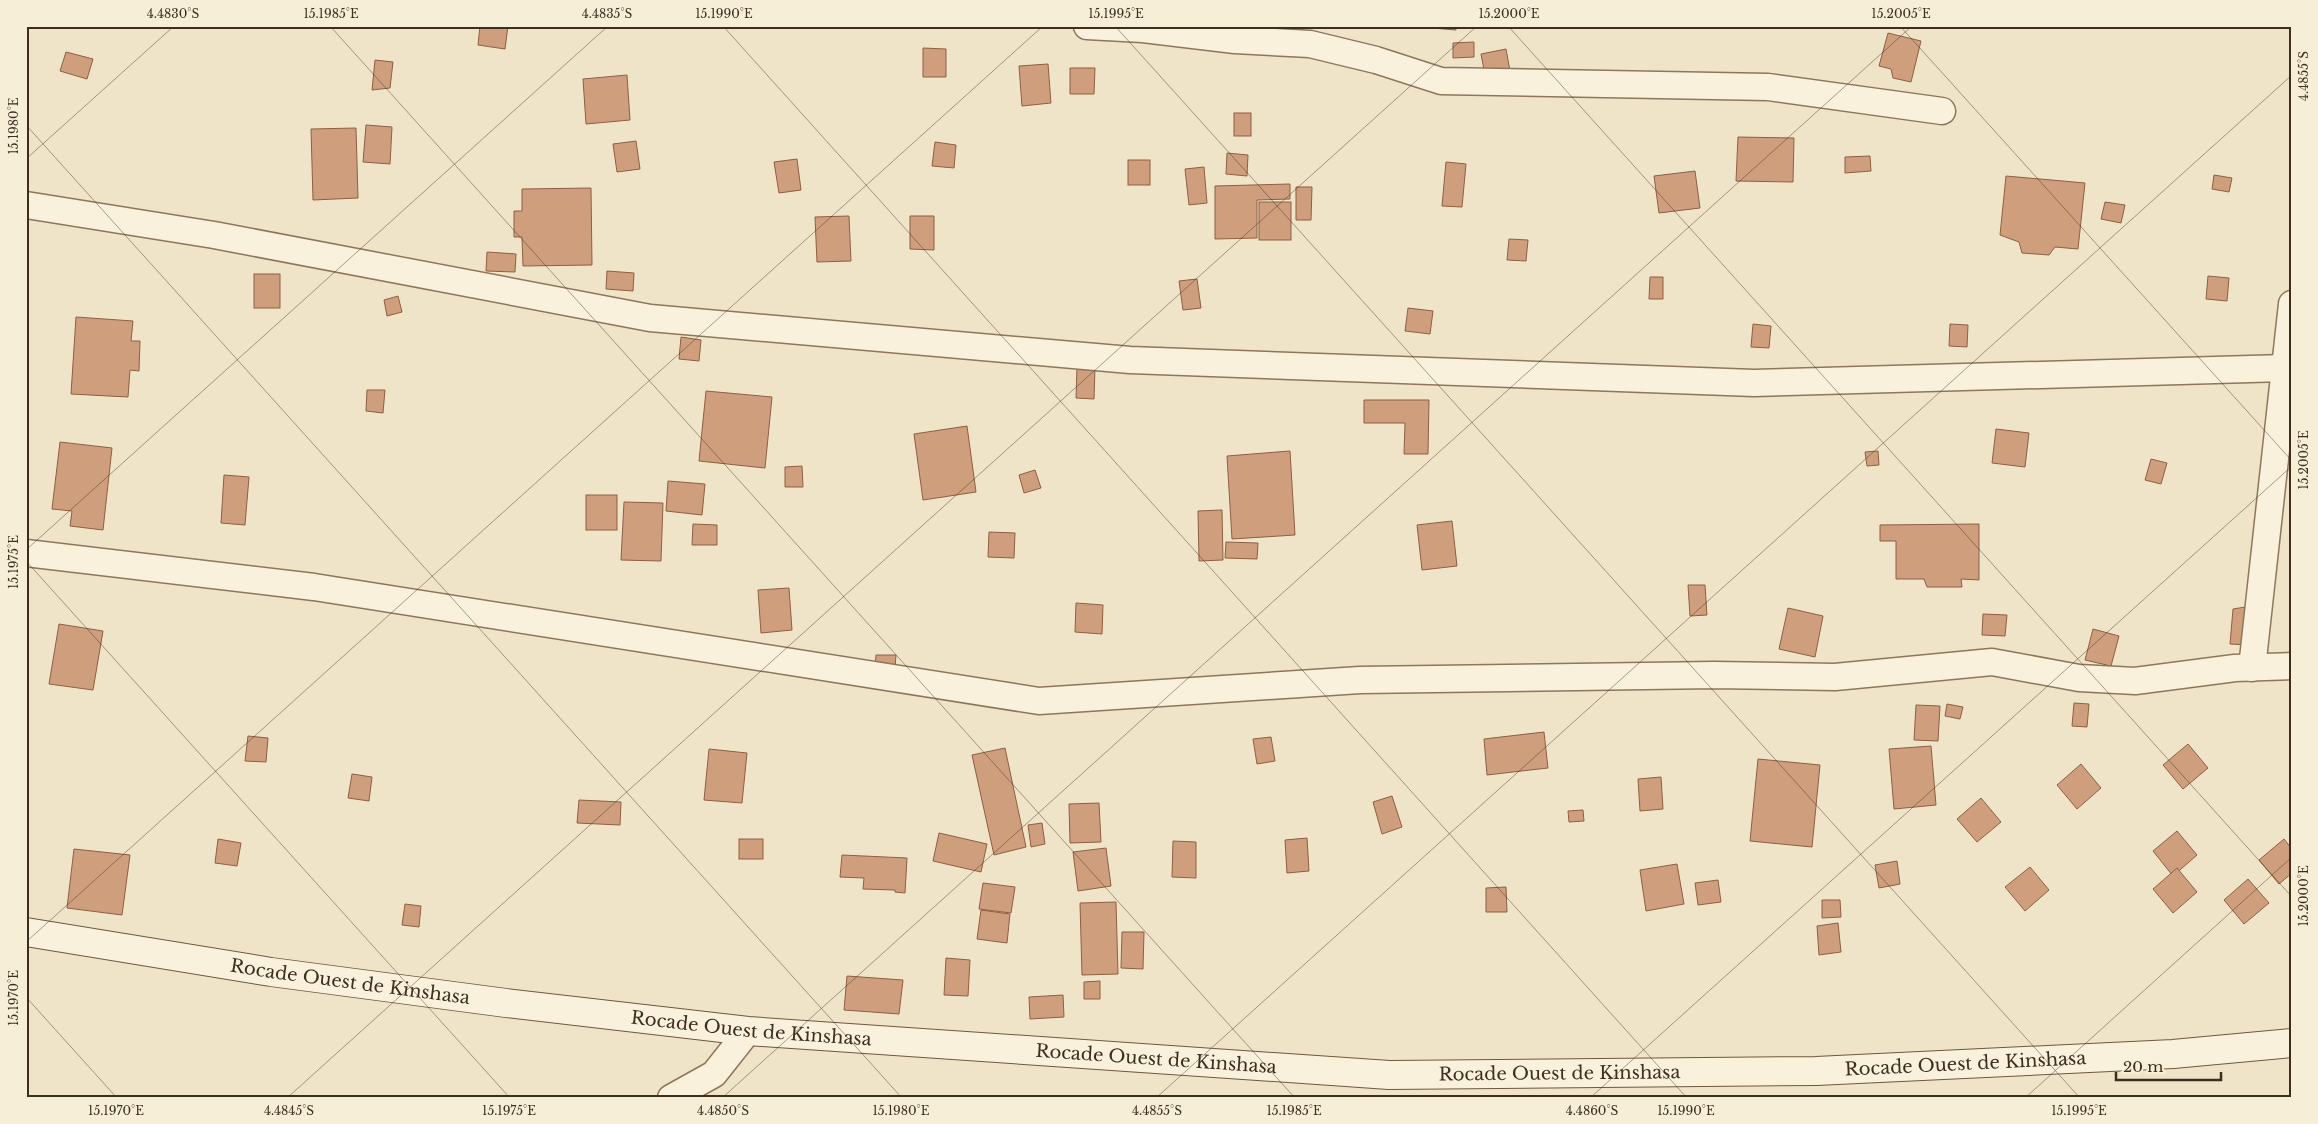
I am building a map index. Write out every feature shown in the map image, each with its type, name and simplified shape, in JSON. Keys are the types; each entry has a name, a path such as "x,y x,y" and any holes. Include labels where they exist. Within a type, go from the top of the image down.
{"main road":[{"name":"Rocade Ouest de Kinshasa","path":"26,932 271,972 506,1003 748,1031 1389,1076 1816,1071 2173,1054 2292,1043"}],"street":[{"path":"1087,26 1143,29 1235,40 1310,44 1376,60 1441,81 1768,87 1942,111"},
{"path":"26,205 214,235 650,318 1130,360 1754,383 2285,368"},
{"path":"2252,668 2292,304"},
{"path":"26,553 314,587 1039,701 1360,680 1714,674 1835,677 1992,662 2079,678 2135,681 2252,668 2292,666"},
{"path":"671,1098 714,1074 748,1031"}],"building":[{"path":"480,26 508,26 505,49 478,45"},
{"path":"1408,26 1456,26 1456,30"},
{"path":"1888,33 1921,41 1911,82 1893,78 1891,69 1879,66"},
{"path":"1474,42 1474,57 1453,58 1453,43"},
{"path":"923,48 946,49 946,77 923,77"},
{"path":"1506,49 1510,71 1485,75 1481,54"},
{"path":"66,52 93,59 87,79 60,71"},
{"path":"375,60 393,62 390,88 372,90"},
{"path":"1048,64 1051,103 1022,106 1019,66"},
{"path":"1070,68 1095,68 1094,94 1070,94"},
{"path":"627,75 630,120 586,124 583,79"},
{"path":"1234,113 1251,113 1251,136 1234,136"},
{"path":"366,125 392,127 390,164 363,162"},
{"path":"356,128 358,198 313,200 311,129"},
{"path":"1738,137 1794,138 1793,182 1736,181"},
{"path":"636,141 640,169 617,172 613,144"},
{"path":"935,142 956,145 954,168 932,166"},
{"path":"1227,153 1248,155 1247,176 1226,174"},
{"path":"1870,156 1871,171 1845,173 1845,157"},
{"path":"797,159 801,190 779,193 774,162"},
{"path":"1128,160 1150,160 1150,185 1128,185"},
{"path":"1446,162 1466,164 1462,207 1442,206"},
{"path":"1204,167 1207,203 1189,205 1185,169"},
{"path":"1695,171 1700,208 1659,213 1654,176"},
{"path":"2214,175 2232,178 2229,192 2212,189"},
{"path":"2006,176 2085,183 2078,249 2055,247 2049,255 2022,253 2019,242 2000,235"},
{"path":"1290,184 1290,199 1257,200 1257,238 1215,239 1215,186"},
{"path":"1296,187 1312,187 1311,220 1296,220"},
{"path":"591,188 592,265 523,266 522,237 514,237 514,211 522,211 522,189"},
{"path":"1259,202 1291,202 1291,240 1259,240"},
{"path":"2105,202 2125,205 2121,223 2101,219"},
{"path":"849,216 851,261 817,262 815,217"},
{"path":"910,216 934,216 934,250 910,249"},
{"path":"1509,239 1528,240 1526,261 1507,260"},
{"path":"487,252 516,254 515,272 486,271"},
{"path":"607,271 634,273 633,291 606,289"},
{"path":"254,274 280,274 280,308 254,308"},
{"path":"2208,276 2229,278 2227,301 2206,299"},
{"path":"1650,277 1663,277 1663,299 1649,299"},
{"path":"1197,279 1201,308 1183,310 1179,281"},
{"path":"398,296 402,312 387,316 384,300"},
{"path":"1408,308 1433,311 1430,334 1405,331"},
{"path":"76,317 133,321 131,341 140,341 139,371 130,370 128,397 71,394"},
{"path":"1753,324 1771,326 1769,348 1751,347"},
{"path":"1950,324 1968,325 1967,347 1949,346"},
{"path":"681,337 701,340 699,361 679,359"},
{"path":"1077,367 1095,367 1094,399 1076,398"},
{"path":"367,390 385,390 383,413 366,411"},
{"path":"706,391 772,397 765,468 699,461"},
{"path":"1364,400 1429,400 1428,454 1404,454 1405,423 1364,423"},
{"path":"967,426 976,492 923,500 914,434"},
{"path":"1996,429 2029,433 2025,467 1992,463"},
{"path":"60,442 112,448 103,530 70,526 72,511 52,509"},
{"path":"1290,451 1295,535 1232,539 1227,456"},
{"path":"1878,451 1879,465 1867,466 1865,452"},
{"path":"2151,459 2167,463 2161,484 2145,480"},
{"path":"802,466 803,487 785,487 785,467"},
{"path":"1035,470 1041,488 1024,493 1019,475"},
{"path":"224,475 249,477 245,525 221,523"},
{"path":"668,481 705,484 702,515 666,511"},
{"path":"586,495 617,495 617,530 586,530"},
{"path":"624,502 663,503 661,561 621,560"},
{"path":"1222,510 1223,560 1199,561 1198,511"},
{"path":"1452,521 1457,566 1422,570 1417,525"},
{"path":"693,524 717,525 717,545 692,545"},
{"path":"1979,524 1979,580 1961,579 1962,587 1927,587 1924,579 1896,579 1896,541 1880,541 1880,525"},
{"path":"989,532 1015,533 1014,558 988,557"},
{"path":"1226,542 1258,543 1257,559 1225,558"},
{"path":"1688,585 1705,585 1707,615 1690,616"},
{"path":"789,588 792,630 761,633 758,590"},
{"path":"1076,603 1103,605 1102,634 1075,632"},
{"path":"2251,606 2248,645 2230,644 2233,609"},
{"path":"1788,608 1823,616 1815,657 1779,649"},
{"path":"1983,614 2007,615 2005,636 1982,635"},
{"path":"59,624 103,631 93,690 49,684"},
{"path":"2093,629 2119,636 2111,666 2085,660"},
{"path":"876,655 896,655 895,668 875,668"},
{"path":"2074,703 2089,704 2087,727 2072,726"},
{"path":"1947,704 1963,707 1960,719 1945,716"},
{"path":"1916,705 1940,706 1938,741 1914,740"},
{"path":"1544,732 1548,768 1487,775 1484,739"},
{"path":"248,736 268,738 266,762 245,761"},
{"path":"1271,737 1275,761 1257,764 1253,739"},
{"path":"2188,744 2208,768 2183,789 2163,765"},
{"path":"1931,746 1936,805 1894,809 1889,749"},
{"path":"1005,748 1026,847 994,855 972,755"},
{"path":"709,749 747,753 742,803 704,800"},
{"path":"1758,759 1820,765 1812,847 1750,841"},
{"path":"2081,764 2101,788 2077,809 2057,785"},
{"path":"352,774 372,777 369,801 348,798"},
{"path":"1661,777 1663,809 1640,811 1638,779"},
{"path":"1392,796 1402,827 1382,834 1373,802"},
{"path":"1981,798 2001,822 1977,842 1957,819"},
{"path":"579,800 621,802 620,825 577,823"},
{"path":"1099,803 1101,842 1070,843 1069,804"},
{"path":"1583,810 1584,821 1569,822 1568,811"},
{"path":"1042,823 1045,844 1031,847 1028,825"},
{"path":"2177,831 2197,855 2173,876 2153,851"},
{"path":"939,833 987,844 981,872 933,861"},
{"path":"1307,838 1309,871 1287,873 1285,840"},
{"path":"218,839 241,843 237,866 215,863"},
{"path":"739,839 763,839 763,859 739,859"},
{"path":"2284,839 2292,849 2292,873 2279,884 2259,860"},
{"path":"1173,841 1196,842 1196,878 1172,877"},
{"path":"1106,848 1111,886 1078,891 1073,852"},
{"path":"74,849 130,855 122,915 67,908"},
{"path":"842,855 907,858 905,893 895,892 895,890 863,889 864,878 840,877"},
{"path":"1897,861 1900,884 1879,888 1875,865"},
{"path":"1677,864 1684,904 1646,911 1640,870"},
{"path":"2030,867 2049,890 2025,911 2005,887"},
{"path":"2177,868 2197,892 2173,913 2153,889"},
{"path":"2248,879 2269,903 2244,924 2224,900"},
{"path":"1718,880 1721,902 1698,905 1695,883"},
{"path":"983,883 1015,887 1011,913 979,909"},
{"path":"1506,887 1507,912 1486,912 1486,888"},
{"path":"1822,900 1840,900 1841,917 1822,918"},
{"path":"1116,902 1118,974 1082,975 1080,903"},
{"path":"405,904 421,906 419,927 402,925"},
{"path":"981,910 1010,914 1007,943 977,939"},
{"path":"1838,923 1841,952 1819,955 1817,926"},
{"path":"1122,932 1144,932 1143,969 1121,968"},
{"path":"946,958 970,960 968,996 944,995"},
{"path":"847,976 903,980 899,1014 844,1010"},
{"path":"1100,981 1100,999 1084,999 1084,982"},
{"path":"1063,995 1064,1017 1030,1019 1029,997"}]}
